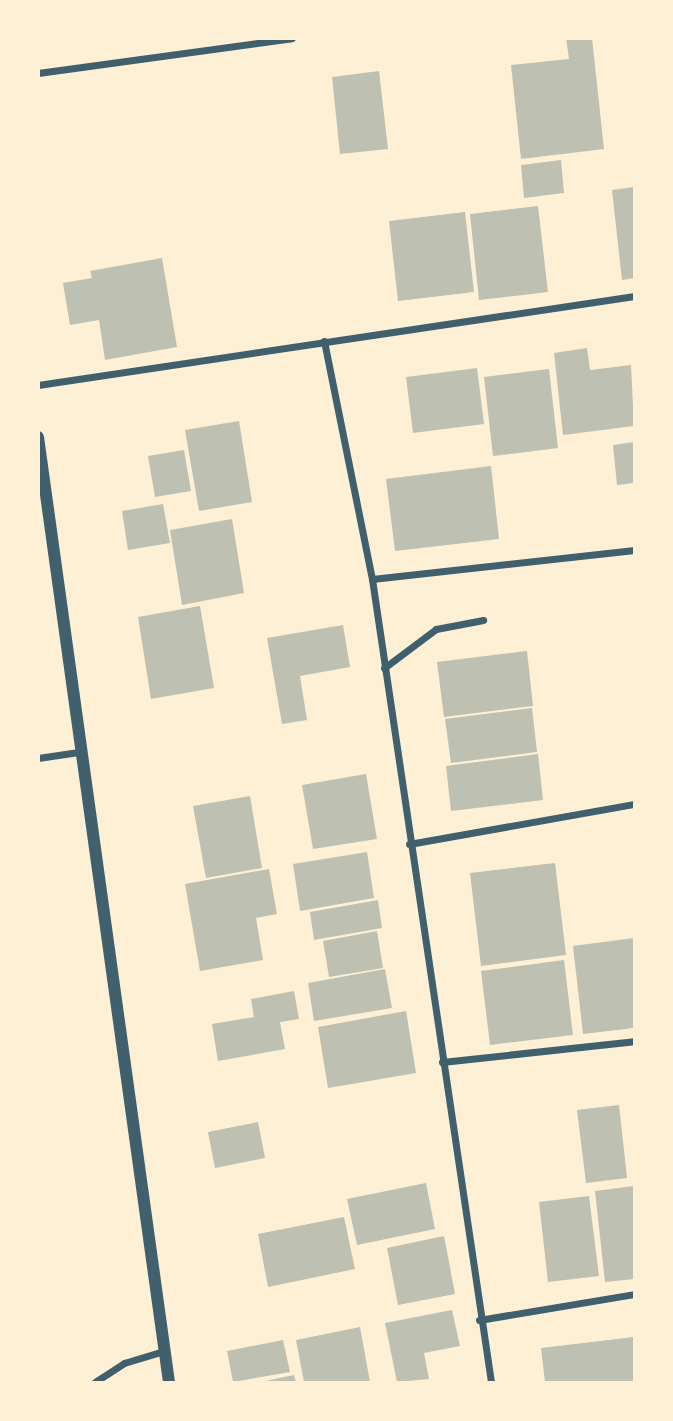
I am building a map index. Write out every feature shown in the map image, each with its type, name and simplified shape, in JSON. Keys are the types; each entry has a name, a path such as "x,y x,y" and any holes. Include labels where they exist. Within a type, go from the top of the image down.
{"street":[{"path":"38,73 292,38"},
{"path":"38,385 635,296"},
{"path":"324,341 372,579 409,844 491,1382"},
{"path":"38,437 79,752 169,1382"},
{"path":"372,579 635,550"},
{"path":"384,668 436,629 483,620"},
{"path":"38,758 79,752"},
{"path":"409,844 635,804"},
{"path":"442,1062 635,1041"},
{"path":"480,1320 635,1294"},
{"path":"95,1382 124,1363 164,1350"}],"building":[{"path":"566,38 592,38 604,149 521,159 511,65 569,59"},
{"path":"379,71 388,149 340,154 332,77"},
{"path":"561,160 564,193 524,198 521,165"},
{"path":"634,187 634,278 622,280 612,190"},
{"path":"538,206 548,292 479,300 470,214"},
{"path":"465,212 474,292 398,301 389,221"},
{"path":"162,258 177,347 105,360 99,320 70,325 63,283 92,278 90,271"},
{"path":"587,348 590,370 631,365 634,426 563,435 554,353"},
{"path":"477,368 484,424 413,433 406,377"},
{"path":"549,369 558,448 493,456 484,377"},
{"path":"239,421 252,502 199,511 185,430"},
{"path":"634,442 634,483 617,485 613,445"},
{"path":"184,450 191,491 155,497 148,456"},
{"path":"491,466 499,539 395,551 386,479"},
{"path":"163,504 170,543 128,550 122,511"},
{"path":"232,519 244,593 182,605 170,530"},
{"path":"200,606 214,688 151,699 138,617"},
{"path":"343,625 350,667 300,676 307,720 282,724 267,638"},
{"path":"527,651 533,706 444,717 437,662"},
{"path":"532,708 537,752 451,763 445,719"},
{"path":"538,754 543,800 451,811 446,766"},
{"path":"366,774 377,839 313,849 302,785"},
{"path":"250,796 262,868 206,878 193,806"},
{"path":"367,852 374,898 300,911 293,864"},
{"path":"555,863 566,955 481,966 470,873"},
{"path":"269,869 277,914 256,918 263,960 200,971 185,884"},
{"path":"378,900 382,928 314,940 310,912"},
{"path":"377,931 383,968 329,977 323,941"},
{"path":"634,938 634,1028 583,1034 573,946"},
{"path":"564,960 573,1035 490,1045 481,971"},
{"path":"385,969 392,1008 314,1021 308,983"},
{"path":"294,991 299,1019 280,1022 285,1049 218,1061 212,1024 254,1017 251,999"},
{"path":"406,1011 416,1073 328,1088 318,1027"},
{"path":"619,1105 627,1178 586,1183 577,1110"},
{"path":"258,1122 265,1158 215,1168 208,1132"},
{"path":"426,1183 435,1229 357,1245 347,1199"},
{"path":"634,1186 634,1279 605,1282 595,1191"},
{"path":"589,1196 599,1276 548,1282 539,1202"},
{"path":"344,1217 355,1269 268,1287 258,1234"},
{"path":"444,1236 455,1294 398,1305 387,1248"},
{"path":"452,1310 460,1346 424,1353 429,1379 397,1382 385,1323"},
{"path":"360,1327 370,1382 304,1382 296,1340"},
{"path":"634,1337 634,1382 545,1382 541,1348"},
{"path":"283,1340 290,1372 233,1382 227,1351"},
{"path":"294,1375 296,1382 265,1382 265,1381"}]}
